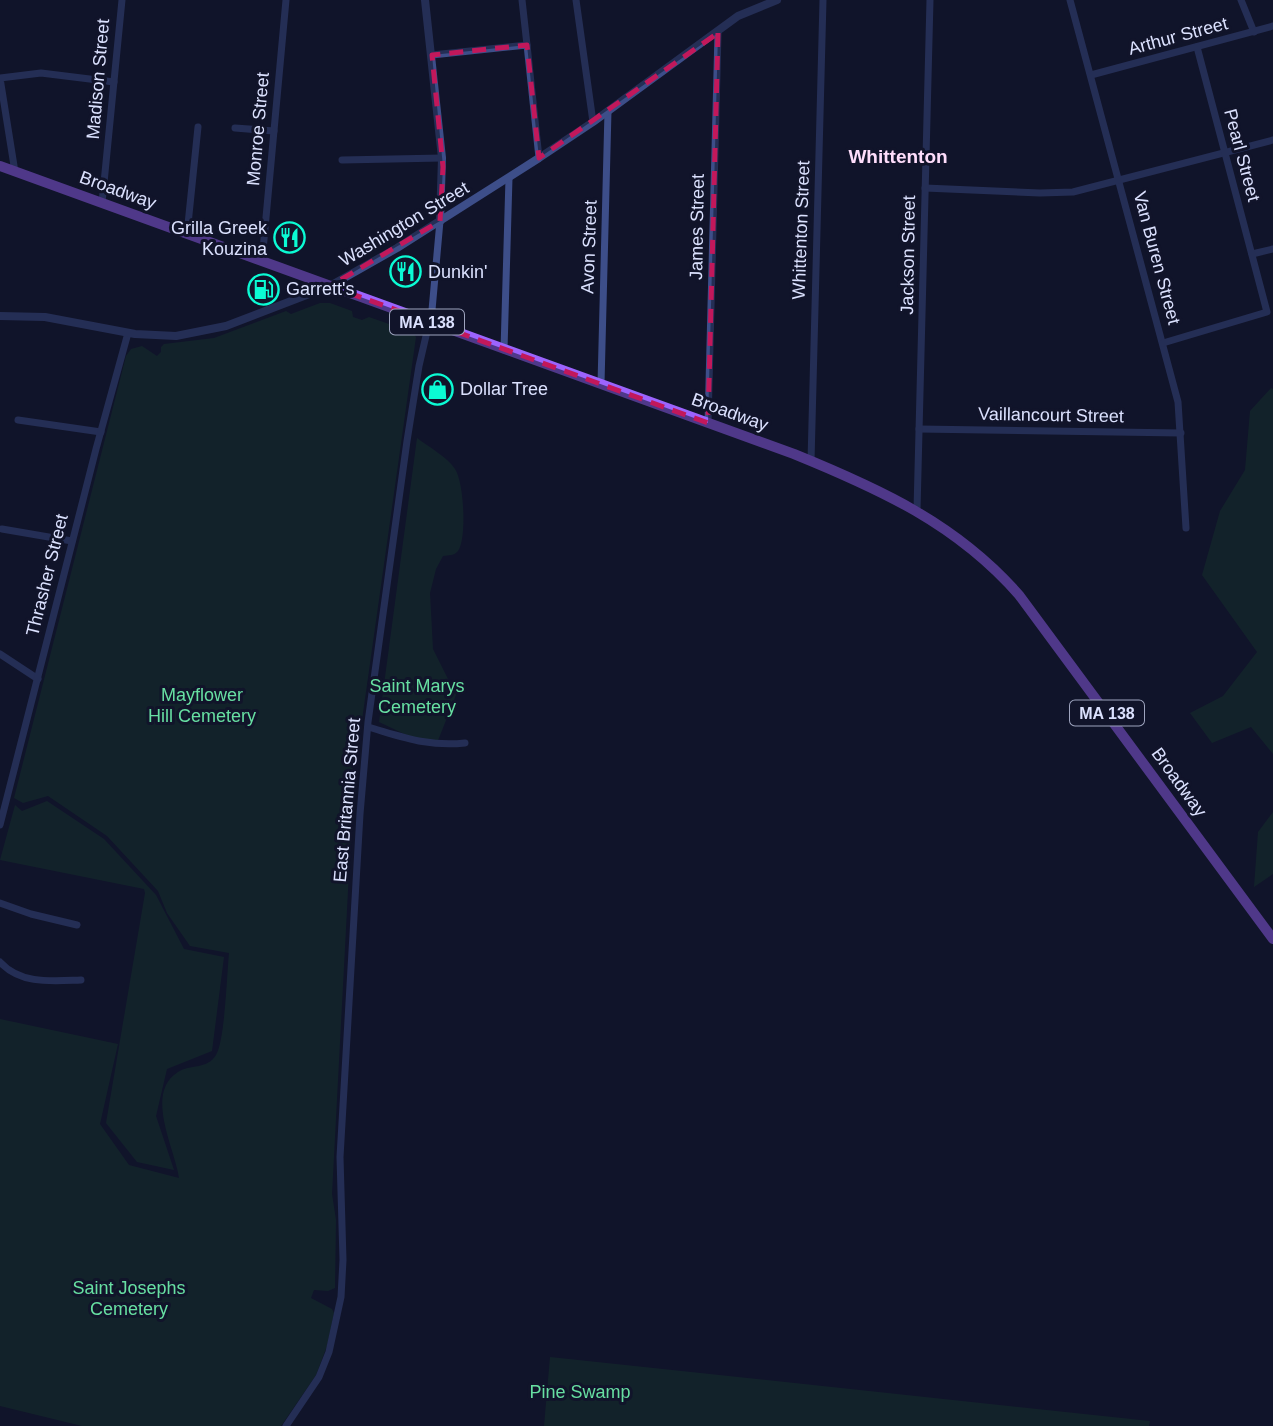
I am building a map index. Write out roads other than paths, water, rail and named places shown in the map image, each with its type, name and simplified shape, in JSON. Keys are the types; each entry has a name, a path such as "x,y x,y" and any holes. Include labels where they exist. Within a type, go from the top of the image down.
{"main road":[{"name":"Broadway","path":"0,166 811,461 917,510 969,547 1019,595 1273,940"}],"street":[{"name":"Madison Street","path":"102,203 122,0"},
{"name":"Monroe Street","path":"262,261 286,0"},
{"name":"East Britannia Street","path":"286,1426 323,1369 341,1297 343,1249 340,1157 360,814 368,727 407,441 428,322 440,221 442,158 425,0"},
{"path":"522,0 539,158"},
{"path":"576,0 593,122"},
{"name":"Washington Street","path":"0,316 45,317 128,333 169,337 226,326 330,286 509,178 593,122 744,13 777,0"},
{"name":"Whittenton Street","path":"811,461 823,0"},
{"name":"Jackson Street","path":"917,510 930,0"},
{"name":"Van Buren Street","path":"1070,0 1178,402 1186,528"},
{"path":"1241,0 1254,32"},
{"name":"Arthur Street","path":"1091,75 1273,26"},
{"name":"James Street","path":"708,423 718,33"},
{"path":"432,55 527,45"},
{"name":"Pearl Street","path":"1163,343 1267,312 1197,47"},
{"path":"15,172 0,78 41,73 114,82"},
{"name":"Avon Street","path":"601,384 608,111"},
{"path":"187,234 198,127"},
{"path":"235,128 274,131"},
{"path":"925,188 1057,193 1088,189 1273,140"},
{"path":"342,160 442,158"},
{"path":"504,350 509,178"},
{"path":"1252,254 1273,249"},
{"name":"Thrasher Street","path":"0,825 128,333"},
{"path":"18,420 101,432"},
{"name":"Vaillancourt Street","path":"919,429 1181,433"},
{"path":"2,529 72,541"},
{"path":"0,654 38,679"},
{"path":"368,727 426,744 465,743"},
{"path":"0,903 77,925"},
{"path":"0,962 13,973 25,978 81,980"}],"place":[{"name":"Grilla Greek Kouzina","path":"290,238"},
{"name":"Dunkin'","path":"405,272"},
{"name":"Garrett's","path":"263,289"},
{"name":"Dollar Tree","path":"437,389"}],"district":[{"name":"Whittenton","path":"898,156"}],"park label":[{"name":"Saint Marys Cemetery","path":"417,696"},
{"name":"Mayflower Hill Cemetery","path":"202,705"},
{"name":"Saint Josephs Cemetery","path":"129,1298"},
{"name":"Pine Swamp","path":"580,1392"}]}
